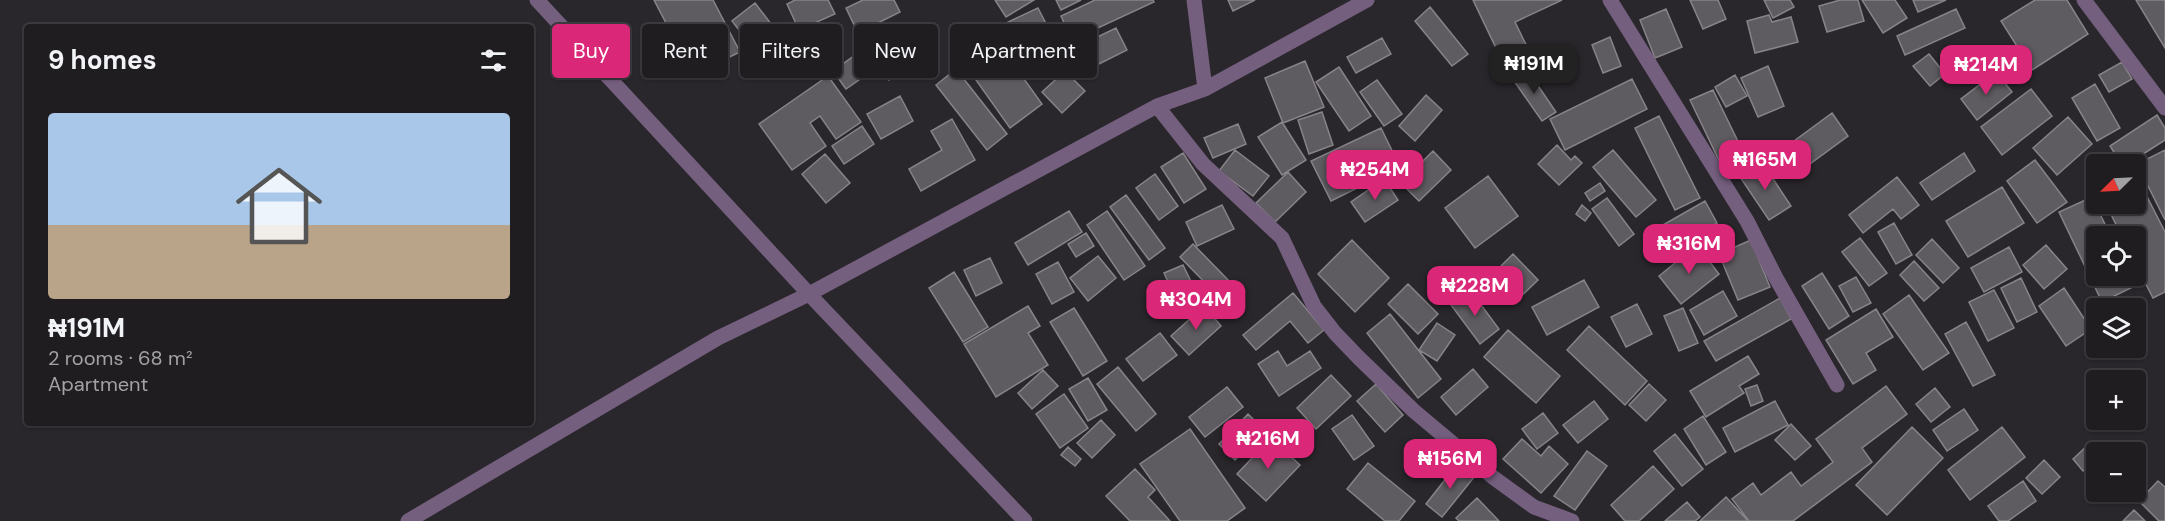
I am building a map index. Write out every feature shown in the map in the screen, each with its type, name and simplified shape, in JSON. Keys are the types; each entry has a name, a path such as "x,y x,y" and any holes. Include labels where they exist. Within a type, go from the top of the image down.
{"street":[{"path":"537,0 809,294 1025,521"},
{"path":"1194,0 1205,89"},
{"path":"408,521 718,338 809,294 1157,106 1205,89 1367,0"},
{"path":"1610,0 1747,221 1776,278 1837,385"},
{"path":"2084,0 2165,108"},
{"path":"1157,106 1203,164 1282,238 1314,306 1359,358 1414,411 1494,478 1534,507 1572,521"}],"building":[{"path":"654,0 713,0 725,24 666,24"},
{"path":"795,0 828,0 835,14 812,24 796,24 787,4"},
{"path":"863,0 894,0 900,12 876,24 854,25 846,8"},
{"path":"995,0 1034,0 1006,17"},
{"path":"1056,0 1081,0 1061,10"},
{"path":"1095,0 1153,0 1154,2 1097,28 1097,24 1065,24 1061,16"},
{"path":"1228,0 1255,0 1233,11"},
{"path":"1473,0 1562,0 1515,22 1532,57 1506,69"},
{"path":"1690,0 1718,0 1726,19 1703,29"},
{"path":"1764,0 1790,0 1794,7 1773,18"},
{"path":"1840,0 1858,0 1864,21 1827,32 1819,6"},
{"path":"1862,0 1895,0 1907,18 1883,33"},
{"path":"1913,0 1946,0 1918,12"},
{"path":"2035,0 2067,0 2088,34 2032,70 2001,21"},
{"path":"2136,0 2164,0 2165,48"},
{"path":"755,3 771,24 740,24 740,31 732,21"},
{"path":"1430,7 1468,54 1452,66 1415,21"},
{"path":"1038,8 1046,24 1009,24 1008,22"},
{"path":"1666,9 1682,47 1655,58 1640,20"},
{"path":"1956,9 1965,28 1905,55 1897,36"},
{"path":"1769,15 1772,22 1791,17 1798,42 1755,53 1747,21"},
{"path":"1116,28 1127,50 1097,65 1097,37"},
{"path":"728,29 740,52 728,58"},
{"path":"1610,37 1621,66 1603,73 1592,45"},
{"path":"1382,38 1391,54 1356,73 1347,57"},
{"path":"1929,54 1945,74 1930,86 1913,66"},
{"path":"854,56 854,78 862,78 846,89 838,78 842,78 842,65"},
{"path":"1305,61 1324,107 1283,123 1265,78"},
{"path":"2122,62 2132,79 2109,92 2099,75"},
{"path":"1768,66 1784,106 1758,117 1741,78"},
{"path":"1339,67 1371,116 1349,131 1316,82"},
{"path":"1526,68 1556,112 1542,121 1512,78"},
{"path":"1996,72 2012,92 1977,120 1961,99"},
{"path":"950,74 950,78 963,78 1007,134 987,150 936,85"},
{"path":"1735,75 1747,96 1726,107 1715,87"},
{"path":"825,78 829,78 861,122 836,139 820,116 810,123 826,146 792,170 759,124"},
{"path":"975,78 1023,78 1042,104 1010,128"},
{"path":"1057,78 1072,78 1085,91 1062,113 1042,92"},
{"path":"1632,79 1647,109 1565,150 1550,119"},
{"path":"1377,80 1402,114 1384,126 1360,92"},
{"path":"2095,84 2120,128 2097,141 2072,98"},
{"path":"2031,89 2052,116 2002,155 1981,127"},
{"path":"1713,90 1747,160 1724,171 1690,100"},
{"path":"1426,95 1442,110 1415,141 1399,126"},
{"path":"900,96 913,121 881,139 867,114"},
{"path":"1322,112 1333,145 1309,154 1298,120"},
{"path":"1832,113 1848,136 1799,172 1782,150"},
{"path":"2157,115 2165,128 2165,140 2143,154 2115,154 2110,146"},
{"path":"1659,116 1700,198 1675,210 1635,128"},
{"path":"2068,117 2092,144 2057,175 2033,148"},
{"path":"952,119 975,160 921,191 909,169 942,150 931,131"},
{"path":"1282,122 1306,160 1282,175 1258,137"},
{"path":"1238,124 1246,144 1213,158 1204,138"},
{"path":"862,126 874,144 844,164 832,146"},
{"path":"1381,128 1400,167 1331,201 1311,161"},
{"path":"1557,145 1571,160 1575,156 1582,163 1559,185 1538,164"},
{"path":"1235,150 1269,176 1253,196 1219,171"},
{"path":"1613,150 1656,200 1636,217 1593,167"},
{"path":"2165,150 2165,220 2146,182 2146,160"},
{"path":"1433,151 1451,170 1419,201 1401,183"},
{"path":"1183,153 1206,189 1184,203 1161,167"},
{"path":"1964,153 1975,171 1932,200 1920,183"},
{"path":"825,154 850,183 826,203 802,174"},
{"path":"2035,160 2067,202 2037,223 2007,181"},
{"path":"1762,162 1791,206 1769,220 1740,177"},
{"path":"1288,172 1306,192 1275,222 1256,203"},
{"path":"1155,174 1178,206 1159,220 1136,188"},
{"path":"1488,176 1518,216 1475,248 1445,208"},
{"path":"1897,177 1919,205 1901,219 1893,209 1863,233 1849,215"},
{"path":"1384,179 1398,200 1365,222 1351,202"},
{"path":"1600,183 1605,191 1590,201 1585,193"},
{"path":"2002,187 2024,223 1968,257 1946,221"},
{"path":"1126,195 1165,248 1149,260 1110,207"},
{"path":"2146,195 2165,232 2165,292 2153,298 2146,284 2146,226 2117,226 2111,214 2146,214"},
{"path":"1607,198 1634,234 1619,246 1592,209"},
{"path":"2086,200 2086,214 2100,214 2106,226 2086,226 2086,269 2059,212"},
{"path":"1705,201 1717,223 1660,256 1647,234"},
{"path":"1222,205 1234,229 1197,246 1186,222"},
{"path":"1582,205 1591,213 1585,221 1576,214"},
{"path":"1069,211 1082,232 1028,265 1015,243"},
{"path":"1107,211 1145,266 1124,280 1087,225"},
{"path":"1894,223 1912,255 1896,264 1878,232"},
{"path":"1086,233 1094,246 1076,257 1068,244"},
{"path":"1860,238 1887,273 1869,286 1842,252"},
{"path":"1932,239 1959,268 1943,283 1916,255"},
{"path":"1352,240 1389,278 1355,312 1318,274"},
{"path":"1751,240 1770,287 1738,300 1719,254"},
{"path":"1193,244 1231,283 1218,296 1180,257"},
{"path":"1697,245 1719,274 1681,304 1659,276"},
{"path":"2046,245 2067,269 2044,289 2023,265"},
{"path":"2009,247 2022,272 1984,292 1971,268"},
{"path":"1513,254 1538,280 1513,304 1489,278"},
{"path":"1098,256 1116,278 1088,301 1070,278"},
{"path":"990,258 1002,283 976,296 964,270"},
{"path":"1914,261 1939,288 1924,301 1900,275"},
{"path":"1058,262 1074,292 1052,304 1036,274"},
{"path":"1183,265 1196,292 1177,302 1164,273"},
{"path":"954,272 988,327 963,342 929,288"},
{"path":"1822,273 1849,316 1829,329 1802,286"},
{"path":"1856,277 1871,303 1853,312 1839,286"},
{"path":"2021,278 2037,312 2017,322 2001,288"},
{"path":"1584,280 1599,307 1547,335 1532,307"},
{"path":"1408,284 1438,314 1418,334 1388,304"},
{"path":"2094,286 2135,286 2110,298 2100,298"},
{"path":"2064,288 2086,321 2086,332 2066,346 2039,306"},
{"path":"1470,290 1499,329 1480,344 1451,305"},
{"path":"1994,290 2014,328 1988,341 1969,302"},
{"path":"1723,291 1737,316 1704,335 1690,310"},
{"path":"1293,293 1324,330 1308,343 1290,321 1256,350 1243,335"},
{"path":"1909,295 1949,353 1923,370 1883,314"},
{"path":"1780,298 1791,319 1716,361 1704,341"},
{"path":"1637,304 1652,334 1626,347 1611,317"},
{"path":"1028,306 1040,326 1028,333 1048,365 996,397 964,344"},
{"path":"1204,306 1221,326 1189,355 1171,336"},
{"path":"1074,308 1107,361 1083,376 1050,322"},
{"path":"1683,308 1698,343 1679,351 1664,316"},
{"path":"1876,309 1893,337 1866,353 1876,370 1853,384 1826,340"},
{"path":"1390,314 1441,379 1418,398 1367,333"},
{"path":"1966,322 1995,375 1973,386 1945,334"},
{"path":"1437,323 1455,335 1437,361 1419,350"},
{"path":"1589,326 1647,381 1625,405 1567,350"},
{"path":"1508,330 1560,376 1536,403 1484,357"},
{"path":"1160,333 1177,355 1143,381 1126,359"},
{"path":"1278,351 1287,366 1310,351 1321,368 1279,396 1258,364"},
{"path":"1748,356 1759,374 1739,386 1744,393 1706,417 1690,391"},
{"path":"1118,367 1156,414 1136,431 1097,384"},
{"path":"1473,369 1488,387 1456,415 1441,397"},
{"path":"1043,370 1058,386 1032,409 1018,393"},
{"path":"1331,375 1351,396 1316,429 1297,408"},
{"path":"1088,378 1107,410 1088,421 1069,389"},
{"path":"1376,384 1403,415 1385,432 1357,401"},
{"path":"1649,384 1666,400 1646,421 1629,405"},
{"path":"1757,385 1763,401 1751,406 1745,389"},
{"path":"1886,386 1907,414 1862,448 1872,462 1793,521 1749,521 1732,499 1753,483 1761,495 1791,472 1801,486 1833,462 1816,439"},
{"path":"1227,387 1243,407 1205,437 1189,417"},
{"path":"1935,388 1950,407 1931,422 1916,404"},
{"path":"1064,394 1088,428 1060,448 1036,414"},
{"path":"1594,401 1608,419 1578,443 1563,425"},
{"path":"1775,401 1788,425 1735,452 1723,428"},
{"path":"1964,409 1978,430 1947,451 1933,430"},
{"path":"1543,413 1558,433 1537,449 1522,429"},
{"path":"1248,414 1264,430 1235,460 1219,444"},
{"path":"1352,415 1374,446 1354,460 1332,429"},
{"path":"1703,416 1726,452 1706,465 1684,429"},
{"path":"1101,420 1115,435 1092,458 1077,443"},
{"path":"1791,424 1811,446 1795,460 1775,440"},
{"path":"1912,427 1943,458 1887,515 1856,485"},
{"path":"2002,427 2025,457 1970,500 1948,470"},
{"path":"1190,429 1245,508 1227,521 1180,521 1140,464"},
{"path":"1675,434 1703,469 1682,486 1654,451"},
{"path":"1271,438 1300,465 1266,501 1237,474"},
{"path":"1522,439 1541,456 1549,446 1568,464 1541,493 1503,459"},
{"path":"1068,447 1081,459 1075,466 1061,455"},
{"path":"2086,447 2086,468 2083,471 2073,459"},
{"path":"1587,451 1607,466 1575,510 1554,496"},
{"path":"2044,460 2060,477 2042,494 2026,478"},
{"path":"1368,463 1415,501 1399,521 1385,521 1347,489"},
{"path":"1458,463 1475,476 1442,517 1426,504"},
{"path":"1653,466 1674,489 1639,521 1625,521 1611,505"},
{"path":"1135,469 1155,490 1148,497 1170,521 1130,521 1106,496"},
{"path":"2023,481 2036,501 2008,521 1999,521 1988,506"},
{"path":"2158,481 2165,487 2165,521 2159,521 2140,502 2146,502 2146,494"},
{"path":"1726,497 1748,521 1700,521"},
{"path":"1477,498 1499,521 1459,521 1456,518"},
{"path":"1687,502 1700,517 1695,521 1665,521"},
{"path":"2134,510 2145,521 2123,521"}]}
